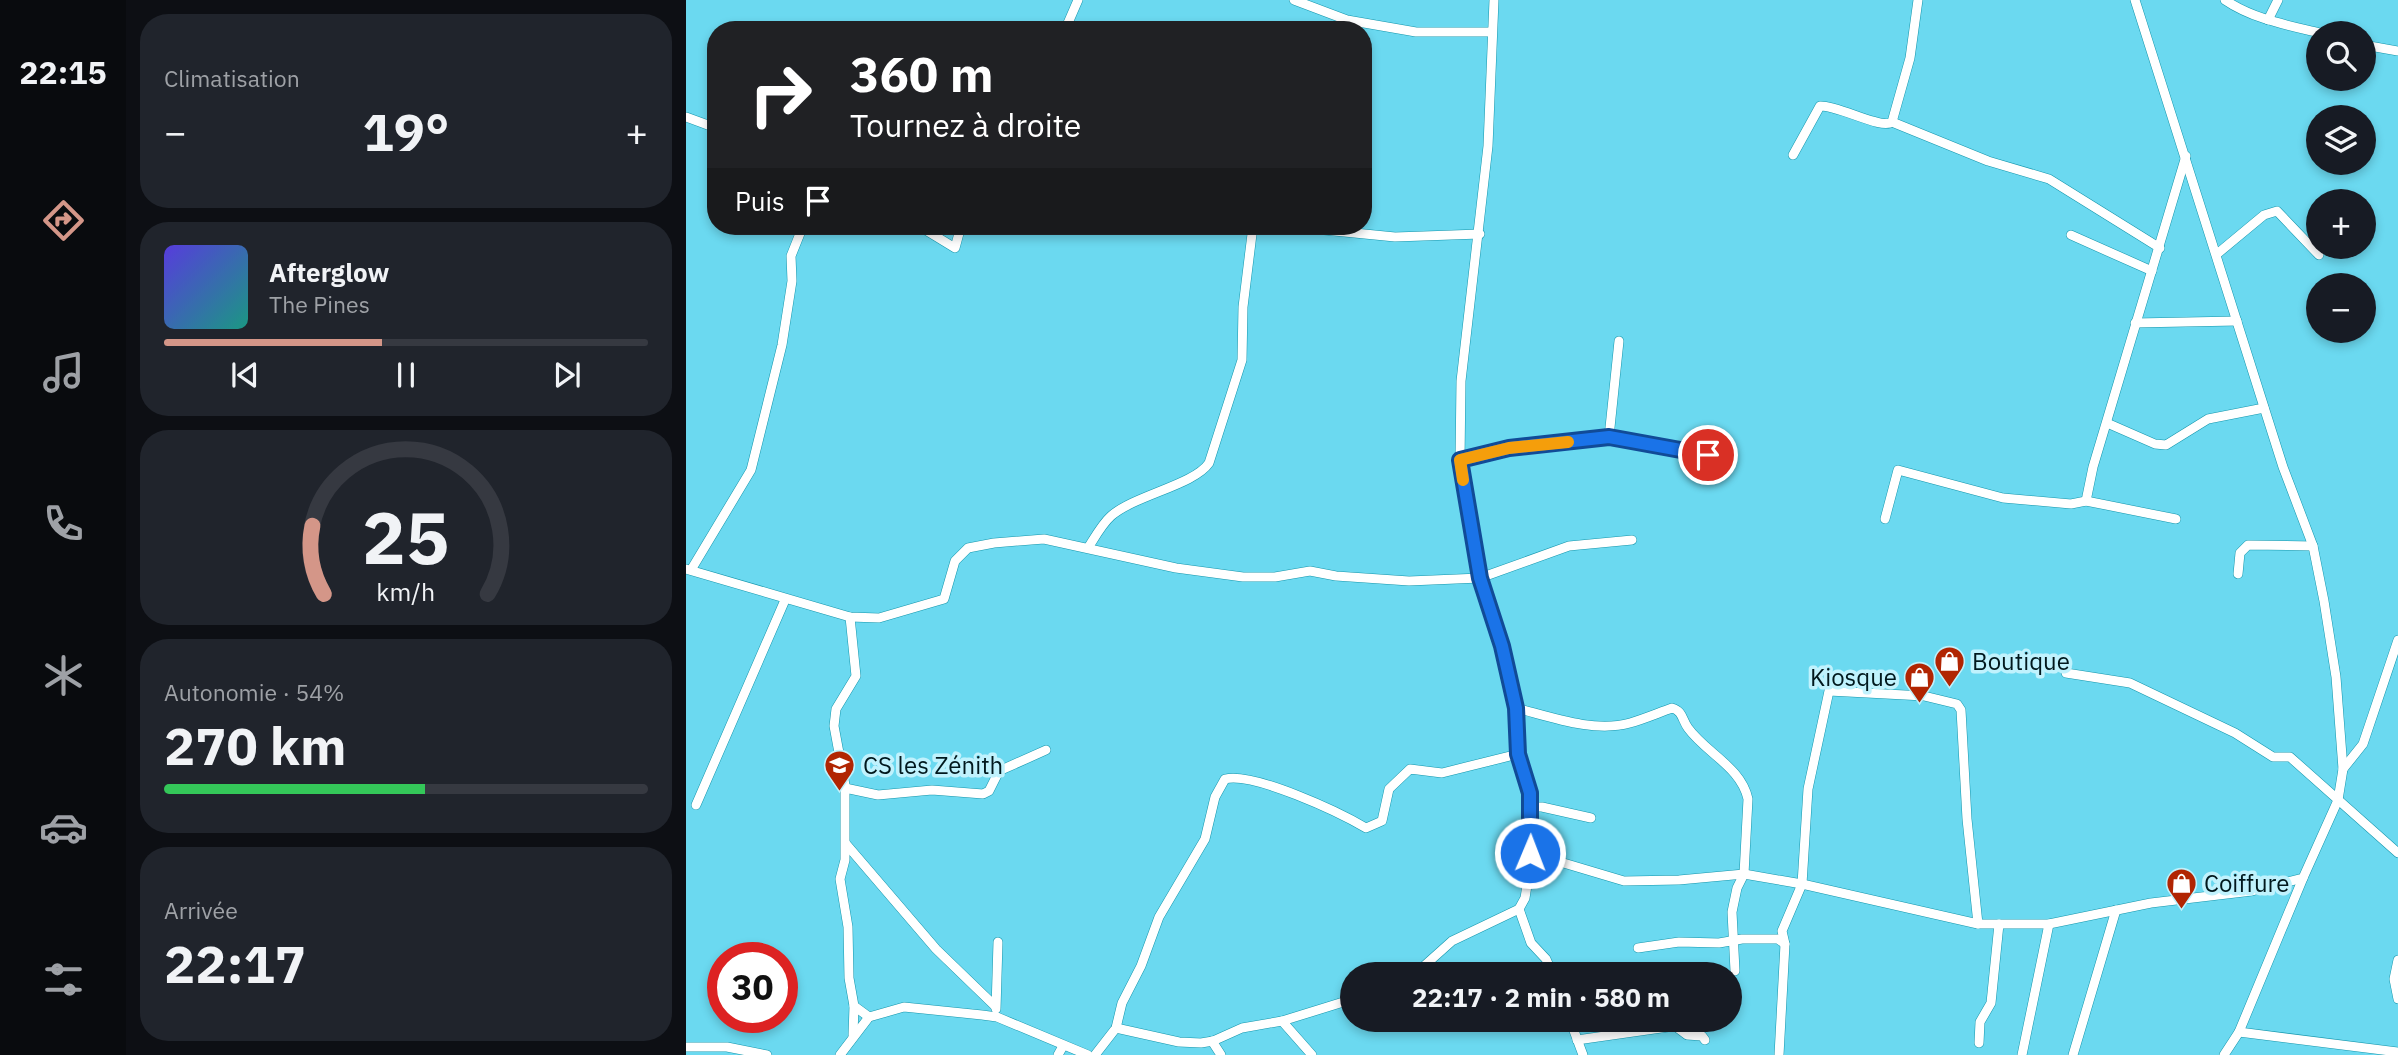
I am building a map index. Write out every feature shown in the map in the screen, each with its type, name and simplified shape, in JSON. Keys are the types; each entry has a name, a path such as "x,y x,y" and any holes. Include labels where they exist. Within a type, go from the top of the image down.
{"street":[{"path":"1069,21 1078,0"},
{"path":"1294,0 1353,21"},
{"path":"1429,962 1452,941 1519,909 1525,898 1530,853 1530,793 1518,754 1516,708 1502,646 1480,578 1460,460 1462,368 1480,234 1488,146 1494,0"},
{"path":"1892,122 1910,58 1918,0"},
{"path":"2135,0 2186,154 2264,408 2313,546 2336,677 2343,769 2338,800 2239,1032 2224,1055"},
{"path":"2225,0 2239,9 2268,20 2306,30"},
{"path":"2268,20 2278,0"},
{"path":"1372,24 1416,32 1492,32"},
{"path":"2376,47 2398,51"},
{"path":"1793,155 1820,106 1831,105 1882,125 1892,122 1988,161 2049,179 2160,248"},
{"path":"686,117 707,125"},
{"path":"2086,501 2135,323 2160,248 2186,154"},
{"path":"2217,254 2264,215 2277,211 2306,241"},
{"path":"1372,235 1395,237 1480,234"},
{"path":"799,235 791,256 792,281 782,345 751,470 689,569 785,600 850,617 878,618 944,598 955,561 968,548 977,545 1044,539 1176,568 1252,578 1310,571 1379,579 1480,578 1569,547 1632,540"},
{"path":"934,235 955,248 959,235"},
{"path":"1088,548 1111,516 1153,493 1204,471 1209,463 1242,360 1244,296 1252,235"},
{"path":"2071,235 2152,271"},
{"path":"2135,323 2237,321"},
{"path":"1609,437 1619,341"},
{"path":"2107,424 2155,444 2166,444 2208,419 2264,408"},
{"path":"1460,460 1509,448 1609,437 1730,459"},
{"path":"1885,519 1889,492 1898,470 2003,498 2071,504 2086,501 2176,519"},
{"path":"2238,574 2240,553 2248,545 2313,546"},
{"path":"696,805 785,600"},
{"path":"850,617 856,676 834,718 845,788 846,844 841,879 848,927 849,978 854,1006 853,1035"},
{"path":"2343,769 2363,744 2398,640"},
{"path":"2066,673 2130,683 2235,733 2273,757 2290,757 2398,853"},
{"path":"1779,1055 1785,944 1782,931 1802,884 1808,789 1829,691 1924,696 1957,704 1964,718 1967,819 1979,924"},
{"path":"1516,708 1604,726 1628,724 1672,708 1677,709 1689,729 1746,789 1748,799 1744,874 1737,888 1732,912 1734,962"},
{"path":"845,788 878,795 932,790 983,794 989,792 999,771 1046,751"},
{"path":"1095,1055 1116,1028 1122,1003 1141,966 1159,917 1205,839 1215,797 1225,779 1234,777 1267,784 1330,808 1366,828 1376,827 1382,821 1389,789 1410,769 1443,773 1518,754"},
{"path":"1530,807 1542,807 1591,818"},
{"path":"846,844 936,949 995,1006"},
{"path":"1530,853 1624,881 1679,880 1744,874 1802,884 1979,924 2049,924 2116,910 2252,891 2303,878"},
{"path":"1519,909 1531,943 1547,962"},
{"path":"2073,1055 2116,910"},
{"path":"1979,1043 1980,1022 1991,1003 1999,924"},
{"path":"2022,1055 2049,924"},
{"path":"1638,948 1679,942 1777,939 1785,944"},
{"path":"998,942 995,1006 998,1017"},
{"path":"2398,960 2394,979 2398,999"},
{"path":"1116,1028 1179,1042 1212,1041 1242,1028 1282,1021 1340,1003"},
{"path":"854,1006 869,1017"},
{"path":"840,1055 869,1017 904,1007 998,1017 1088,1055"},
{"path":"1282,1021 1312,1055"},
{"path":"1577,1040 1675,1026 1687,1035 1702,1036 1705,1040"},
{"path":"1574,1032 1583,1055"},
{"path":"2239,1032 2398,1052"},
{"path":"1212,1041 1221,1055"},
{"path":"1058,1055 1063,1046"},
{"path":"686,1047 727,1047 767,1055"}],"slow traffic":[{"path":"1463,480 1460,460 1509,448 1568,442"}],"place":[{"name":"Boutique","path":"1949,689"},
{"name":"Kiosque","path":"1920,705"},
{"name":"CS les Zénith","path":"840,793"},
{"name":"Coiffure","path":"2181,911"}],"route":[{"path":"1530,853 1530,793 1518,754 1516,708 1502,646 1480,578 1460,460 1509,448 1609,437 1708,455"}]}
